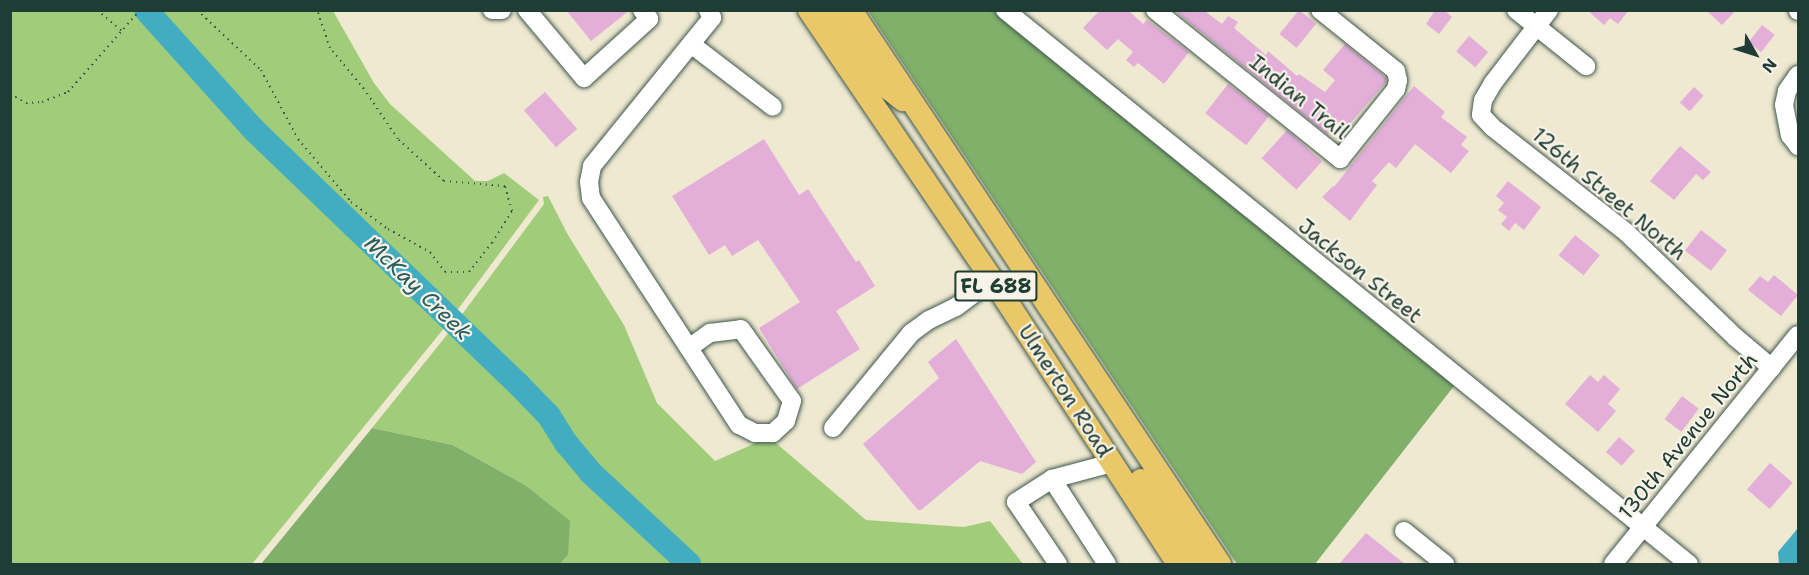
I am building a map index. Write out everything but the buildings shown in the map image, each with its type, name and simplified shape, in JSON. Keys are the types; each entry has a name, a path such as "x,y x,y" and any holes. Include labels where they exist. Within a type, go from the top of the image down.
{"main road":[{"name":"Ulmerton Road","path":"809,10 992,280 1179,564"},
{"path":"829,10 872,75 919,111"},
{"name":"Ulmerton Road","path":"851,10 1220,564"},
{"path":"1112,463 1129,463 1200,564"}],"street":[{"path":"492,10 502,10"},
{"path":"527,10 584,78 649,19 642,10"},
{"path":"689,348 710,333 741,329 792,401 786,422 772,433 755,433 739,424 689,348 591,198 589,182 592,166 712,18 708,10"},
{"name":"Jackson Street","path":"1005,10 1689,564"},
{"name":"Indian Trail","path":"1155,10 1340,159 1396,89 1398,80 1396,71 1320,10"},
{"path":"1516,10 1586,66"},
{"path":"1536,27 1549,10"},
{"name":"126th Street North","path":"1536,27 1483,100 1481,114 1492,127 1627,233 1735,337 1772,368"},
{"path":"691,44 772,107"},
{"path":"1798,75 1787,91 1784,105 1790,135 1798,146"},
{"path":"833,428 911,333 956,307 992,280"},
{"name":"130th Avenue North","path":"1613,564 1798,335"},
{"path":"1058,564 1016,502 1052,479 1112,463"},
{"path":"1052,479 1107,564"},
{"path":"1404,531 1445,564"}],"path":[{"path":"97,10 122,31"},
{"path":"10,94 26,103 42,102 68,92 140,10"},
{"path":"197,10 261,70 298,139 351,202 388,229 430,252 445,272 469,272 513,211 505,186 444,181 398,139 364,89 330,48 317,10"}],"green space":[{"path":"10,11 333,11 374,83 390,104 475,181 488,181 504,173 539,200 441,332 252,564 11,564"},
{"path":"868,11 996,11 1010,26 1454,386 1315,564 1237,564"},
{"path":"548,196 568,235 624,325 657,403 715,461 769,437 866,520 964,527 990,521 1023,564 560,564 568,555 525,485 453,445 372,428 446,336 544,204 543,197"},
{"path":"372,428 453,445 525,485 570,521 568,555 560,564 261,564"}],"water":[{"path":"1798,528 1798,564 1779,564 1778,552"}],"waterway":[{"name":"McKay Creek","path":"146,10 254,130 519,385 549,416 566,443 590,472 689,564"}]}
